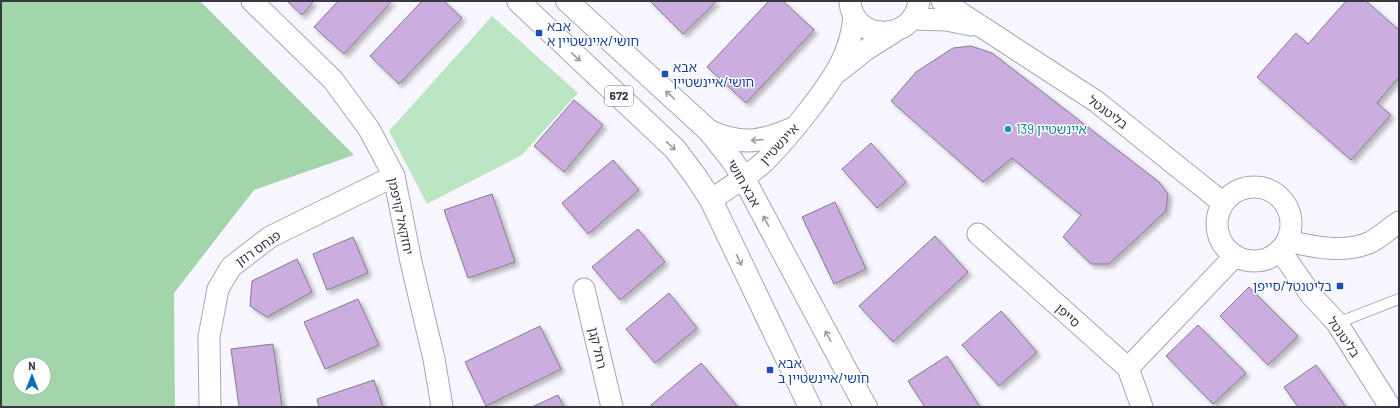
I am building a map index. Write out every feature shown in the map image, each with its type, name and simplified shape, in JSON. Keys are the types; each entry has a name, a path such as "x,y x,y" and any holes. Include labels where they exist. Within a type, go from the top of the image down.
{"main road":[{"name":"672","path":"518,1 675,149 696,177 711,200 810,407"},
{"name":"אבא חושי","path":"567,1 709,131 732,160 743,177 866,407"},
{"path":"709,131 732,140 761,140 794,128"}],"street":[{"name":"יחזקאל קויפמן","path":"252,1 333,80 369,129 394,176 411,262 434,359 442,407"},
{"name":"בליטנטל","path":"942,1 1097,102 1224,203"},
{"name":"איינשטיין","path":"835,75 848,46 853,30 852,8"},
{"path":"852,8 861,24 871,30 882,33 894,32"},
{"name":"איינשטיין","path":"711,200 764,162 794,128 835,75 864,50 904,27 916,10"},
{"name":"בליטנטל","path":"916,10 946,20 963,22 987,30"},
{"name":"פנחס רוזן","path":"210,407 209,337 218,289 231,267 270,237 394,176"},
{"path":"1249,188 1267,190 1278,196 1285,205 1290,217 1290,229 1284,246 1270,257 1258,261 1246,260 1235,256 1225,248 1219,238 1217,226 1218,214 1224,203 1232,195 1243,189 1249,188"},
{"path":"1284,246 1344,249 1371,242 1399,222"},
{"name":"סייפן","path":"978,234 1128,368 1142,407"},
{"name":"בליטנטל","path":"1284,246 1311,295 1337,322 1390,407"},
{"path":"1128,368 1235,256"},
{"name":"רחל קגן","path":"584,289 612,407"}],"lane":[{"path":"1337,322 1399,299"}],"green space":[{"path":"1,1 200,1 354,155 254,190 174,293 175,407 1,407"},
{"path":"492,16 578,93 522,155 427,204 389,131"}],"building":[{"path":"287,1 314,1 302,15"},
{"path":"338,1 392,1 344,54 314,27"},
{"path":"422,1 444,1 462,18 399,84 370,56"},
{"path":"650,1 717,1 683,34"},
{"path":"769,1 783,1 814,30 746,103 707,67"},
{"path":"1346,1 1366,1 1399,30 1399,77 1377,103 1391,115 1351,160 1257,77 1296,33 1308,44"},
{"name":"איינשטיין 139","path":"971,46 992,53 1159,182 1168,194 1166,211 1109,264 1091,264 1063,237 1081,215 1012,158 983,182 891,101 916,72 953,48"},
{"path":"574,100 603,125 564,172 534,146"},
{"path":"871,143 906,182 877,208 842,169"},
{"path":"613,160 639,190 588,234 562,203"},
{"path":"492,194 515,262 468,278 444,210"},
{"path":"835,202 866,269 834,284 802,217"},
{"path":"638,229 665,262 620,300 592,267"},
{"path":"935,236 968,272 893,342 859,306"},
{"path":"353,237 368,273 327,290 313,254"},
{"path":"297,259 312,292 267,317 250,306 252,281"},
{"path":"1249,287 1298,336 1268,365 1220,316"},
{"path":"669,293 697,328 655,363 626,329"},
{"path":"358,299 379,345 325,369 304,322"},
{"path":"1001,311 1037,352 999,386 962,345"},
{"path":"1198,325 1246,373 1213,404 1166,356"},
{"path":"540,326 561,369 486,406 465,362"},
{"path":"273,344 282,407 239,407 231,349"},
{"path":"947,356 980,407 925,407 908,381"},
{"path":"701,363 738,407 652,407 651,405"},
{"path":"1316,365 1346,407 1298,407 1284,387"},
{"path":"374,380 383,407 319,407 317,399"},
{"path":"558,395 564,407 532,407"}],"place":[{"name":"אבא חושי/איינשטיין א","path":"539,33"},
{"name":"אבא חושי/איינשטיין","path":"665,74"},
{"name":"איינשטיין 139","path":"1008,129"},
{"name":"בליטנטל/סייפן","path":"1340,286"},
{"name":"אבא חושי/איינשטיין ב","path":"770,370"}]}
